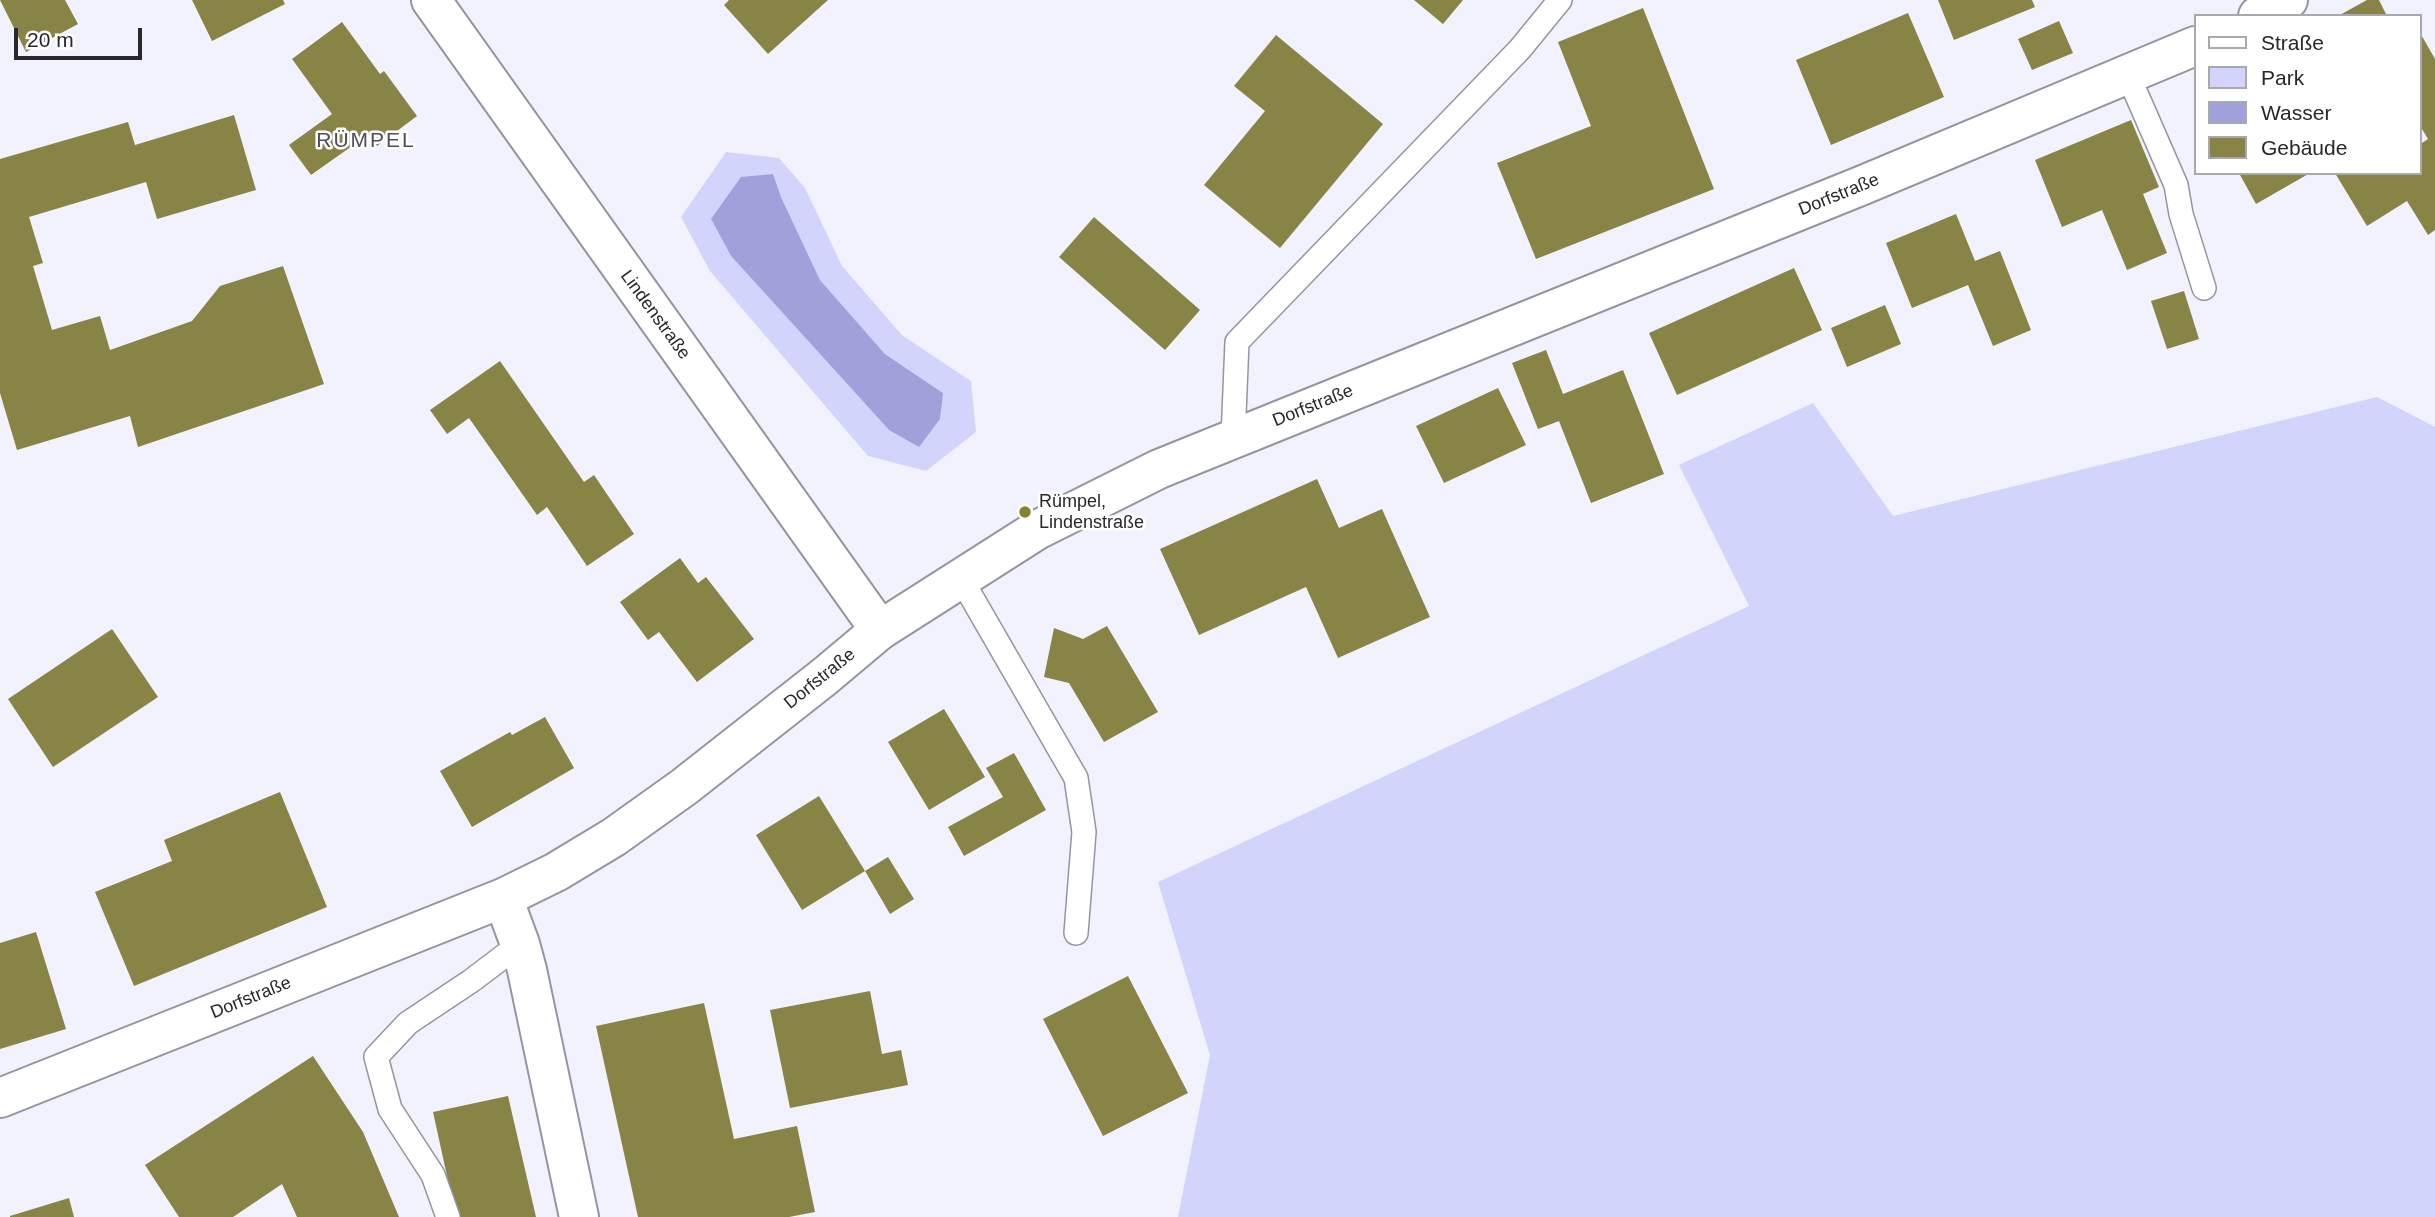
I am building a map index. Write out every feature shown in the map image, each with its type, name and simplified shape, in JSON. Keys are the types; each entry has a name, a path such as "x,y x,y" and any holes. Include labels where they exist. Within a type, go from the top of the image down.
{"street":[{"name":"Lindenstraße","path":"430,0 880,629"},
{"path":"2263,14 2288,0"},
{"name":"Dorfstraße","path":"0,1098 503,898 556,872 614,837 695,779 880,629 960,577 1057,520 1160,469 1863,185 2194,46"},
{"path":"503,898 520,944 579,1217"}],"lane":[{"path":"1233,438 1237,342 1520,49 1560,0"},
{"path":"2128,75 2176,185 2181,214 2204,288"},
{"path":"960,577 1076,778 1084,832 1076,933"},
{"path":"448,1217 433,1175 390,1109 376,1057 408,1023 520,944"}],"green space":[{"path":"726,152 779,158 805,188 842,266 902,335 971,381 976,432 926,471 868,456 710,271 681,217","holes":["773,174 820,280 885,354 943,393 889,430 731,256 711,219"]},
{"path":"2377,397 2435,427 2435,1217 1178,1217 1210,1055 1158,882 1749,606 1679,465 1813,403 1893,516"}],"water":[{"path":"773,174 820,280 885,354 943,393 940,419 919,447 889,430 731,256 711,219 741,177"}],"building":[{"path":"0,0 65,0 78,24 26,52"},
{"path":"192,0 283,0 285,4 212,41"},
{"path":"729,0 828,0 768,54 724,5"},
{"path":"1414,0 1463,0 1443,24"},
{"path":"1938,0 2032,0 2035,7 1954,40"},
{"path":"2367,0 2379,0 2386,14 2342,14"},
{"path":"1643,8 1714,189 1536,259 1497,163 1591,126 1558,42"},
{"path":"1908,13 1944,97 1831,145 1796,60"},
{"path":"2059,21 2073,53 2032,70 2018,39"},
{"path":"342,22 380,74 384,71 417,116 377,146 369,134 311,175 289,145 332,114 292,59"},
{"path":"2421,34 2435,59 2435,230 2428,235 2407,201 2367,226 2336,175 2421,175 2421,144 2428,139 2421,127"},
{"path":"1276,35 1383,124 1280,248 1204,185 1265,111 1234,86"},
{"path":"234,115 256,190 157,219 146,182 29,217 43,263 33,266 52,330 100,316 110,350 192,321 220,286 283,266 324,384 138,447 130,416 17,450 0,393 0,159 128,122 135,145"},
{"path":"2131,120 2159,187 2143,194 2167,253 2127,270 2102,210 2062,227 2035,160"},
{"path":"2240,175 2307,175 2256,204"},
{"path":"1956,214 1975,261 2000,251 2031,330 1993,346 1968,285 1912,308 1886,243"},
{"path":"1094,217 1200,310 1165,350 1059,257"},
{"path":"1794,268 1822,330 1677,395 1649,333"},
{"path":"2184,291 2199,339 2167,349 2151,301"},
{"path":"1885,305 1901,344 1847,367 1831,328"},
{"path":"1546,350 1563,394 1623,370 1664,474 1591,503 1559,421 1538,429 1512,363"},
{"path":"500,361 584,482 594,475 634,534 587,566 547,507 537,515 469,418 447,434 430,410"},
{"path":"1498,388 1526,445 1444,483 1416,426"},
{"path":"1317,479 1339,528 1382,509 1430,617 1338,658 1306,587 1199,635 1160,549"},
{"path":"680,558 698,583 706,577 754,639 697,682 659,632 648,640 620,602"},
{"path":"1107,626 1158,712 1104,742 1069,683 1044,677 1054,628 1083,639"},
{"path":"112,629 158,697 53,767 8,699"},
{"path":"944,709 985,777 929,810 888,742"},
{"path":"545,717 574,768 472,827 440,771 510,732 512,735"},
{"path":"1014,753 1046,810 964,856 948,827 1003,797 986,768"},
{"path":"280,792 327,907 134,986 95,892 172,861 164,840"},
{"path":"819,796 865,871 802,910 756,835"},
{"path":"888,857 914,899 890,914 865,871"},
{"path":"36,932 66,1029 0,1049 0,943"},
{"path":"1128,976 1188,1093 1103,1136 1043,1019"},
{"path":"870,991 882,1054 901,1050 908,1085 790,1108 770,1010"},
{"path":"704,1003 734,1139 797,1126 815,1212 789,1217 638,1217 596,1026"},
{"path":"313,1056 363,1132 399,1217 297,1217 282,1184 233,1217 179,1217 145,1165"},
{"path":"508,1096 536,1217 456,1217 433,1112"},
{"path":"69,1198 74,1217 10,1217 10,1216"}],"place":[{"name":"Rümpel, Lindenstraße","path":"1025,512"}],"district":[{"name":"RÜMPEL","path":"366,141"}]}
